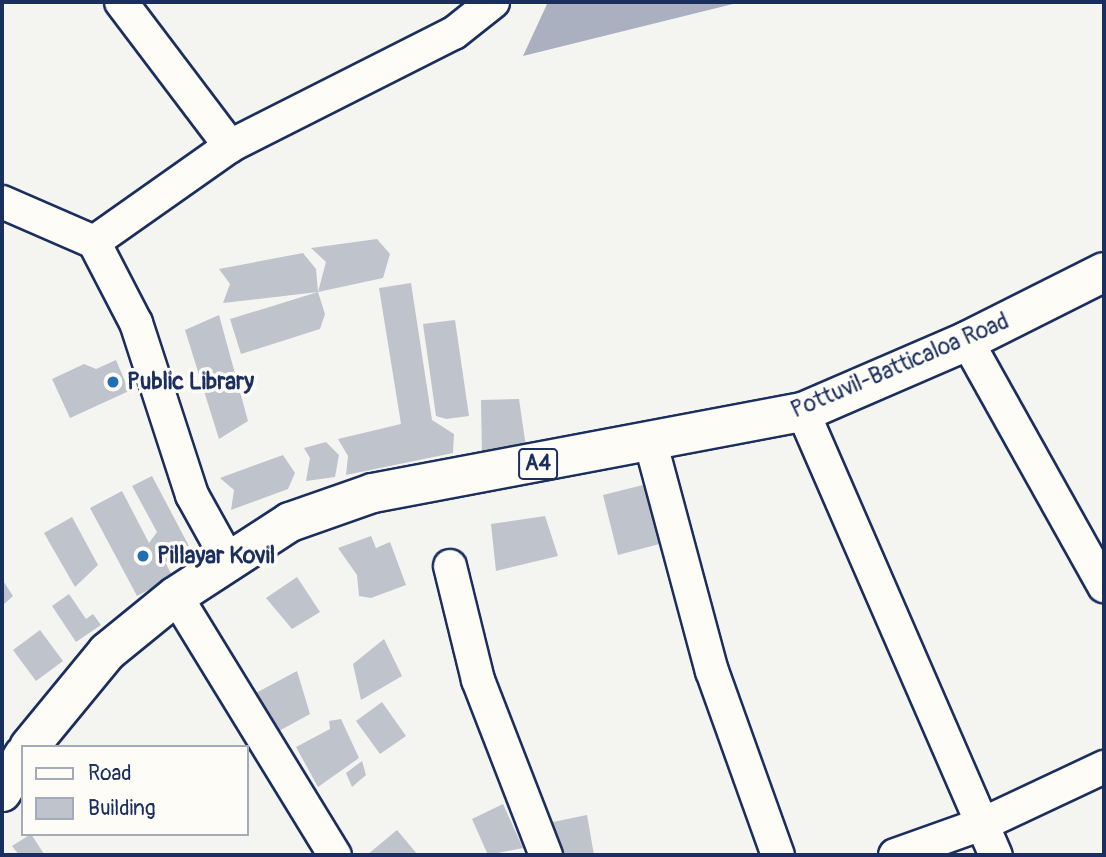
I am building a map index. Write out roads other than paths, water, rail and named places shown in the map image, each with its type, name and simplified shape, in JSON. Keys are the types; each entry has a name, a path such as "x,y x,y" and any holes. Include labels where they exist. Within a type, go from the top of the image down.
{"highway":[{"name":"Pottuvil-Batticaloa Road","path":"31,745 107,652 176,596 280,526 355,498 651,444 803,412 967,341 1104,272"},
{"path":"2,792 21,759"}],"street":[{"path":"121,2 230,146"},
{"path":"94,242 230,146 454,33 493,2"},
{"path":"2,202 94,242 136,323 192,495 228,559"},
{"path":"967,341 1104,586"},
{"path":"803,412 985,823 996,855"},
{"path":"651,444 712,671 778,855"},
{"path":"450,566 478,680 546,855"},
{"path":"176,596 335,855"},
{"path":"895,855 985,823 1104,767"}],"water":[{"path":"548,2 741,2 523,56"}],"place":[{"name":"Public Library","path":"113,382"},
{"name":"Pillayar Kovil","path":"143,556"}]}
